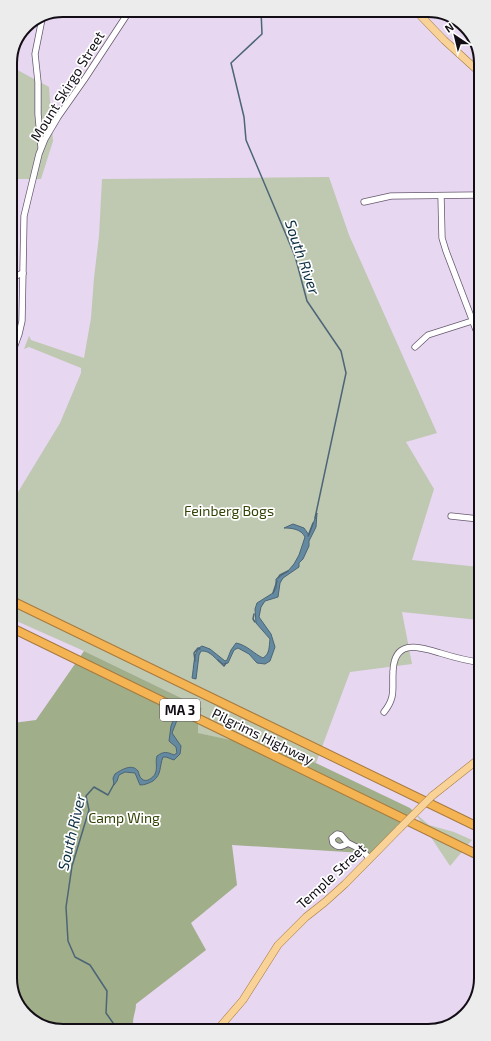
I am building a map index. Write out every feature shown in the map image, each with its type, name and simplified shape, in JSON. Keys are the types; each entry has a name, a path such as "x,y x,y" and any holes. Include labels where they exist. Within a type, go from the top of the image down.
{"highway":[{"name":"Pilgrims Highway","path":"17,603 474,825"},
{"name":"Pilgrims Highway","path":"17,630 474,853"}],"main road":[{"path":"421,17 474,67"},
{"name":"Temple Street","path":"222,1024 243,1000 278,945 306,916 325,902 345,884 369,858 432,796 474,763"}],"street":[{"name":"Mount Skirgo Street","path":"17,340 22,321 24,216 41,147 62,110 84,80 125,17"},
{"path":"41,22 35,54 41,147"},
{"path":"364,202 391,196 474,195"},
{"path":"441,196 442,238 474,326"},
{"path":"17,276 23,273"},
{"path":"415,347 428,336 472,321"},
{"path":"451,516 474,518"},
{"path":"384,712 390,704 393,696 392,675 394,660 401,650 410,647 422,648 474,661"},
{"path":"348,843 362,850 369,858"}],"green space":[{"path":"17,70 49,87 53,141 41,179 17,179"},
{"name":"Feinberg Bogs","path":"329,177 349,235 437,433 406,442 434,489 412,560 474,566 474,619 402,612 412,664 350,672 316,763 297,754 197,733 202,708 84,651 17,621 17,494 60,423 81,373 81,368 29,347 24,349 29,336 31,340 84,358 91,318 99,236 102,179"},
{"name":"Camp Wing","path":"84,651 202,708 198,724 198,733 297,754 410,808 415,813 379,854 232,845 237,885 191,923 206,950 136,1004 133,1018 134,1024 60,1024 48,1022 33,1013 25,1004 20,996 17,978 17,722 36,720"},
{"path":"415,813 429,825 454,832 472,840 450,866"}],"water":[{"path":"317,513 316,527 309,541 309,546 303,559 299,563 299,567 283,578 280,583 278,597 265,601 261,607 259,617 271,634 275,647 270,661 265,664 257,663 249,654 238,648 234,650 228,663 223,664 208,652 201,651 199,655 196,679 192,678 195,655 202,646 210,649 225,661 236,643 244,646 263,658 267,654 270,639 256,623 255,609 257,603 273,593 276,588 276,579 288,571 299,555 305,537 299,531 284,528 293,524 304,528 309,535"},
{"path":"176,713 179,715 172,733 181,746 180,754 174,760 163,757 158,776 153,781 140,785 135,773 125,772 119,775 114,785 113,778 115,774 130,767 136,769 140,777 144,780 149,780 156,772 157,756 162,753 174,755 177,753 176,747 169,741 171,726"}],"waterway":[{"name":"South River","path":"261,17 262,34 231,63 244,117 246,140 295,256 307,301 341,351 346,373 315,518"},
{"name":"South River","path":"308,536 313,523"},
{"name":"South River","path":"278,578 280,575 288,571"},
{"name":"South River","path":"273,593 277,581"},
{"name":"South River","path":"254,614 253,619 255,622"},
{"name":"South River","path":"195,661 194,653 198,648 200,649"},
{"name":"South River","path":"218,660 224,666 226,663"},
{"name":"South River","path":"114,784 108,795 94,787 86,796 89,810 72,866 66,907 68,941 75,957 90,965 107,991 106,1013 114,1024"}]}
